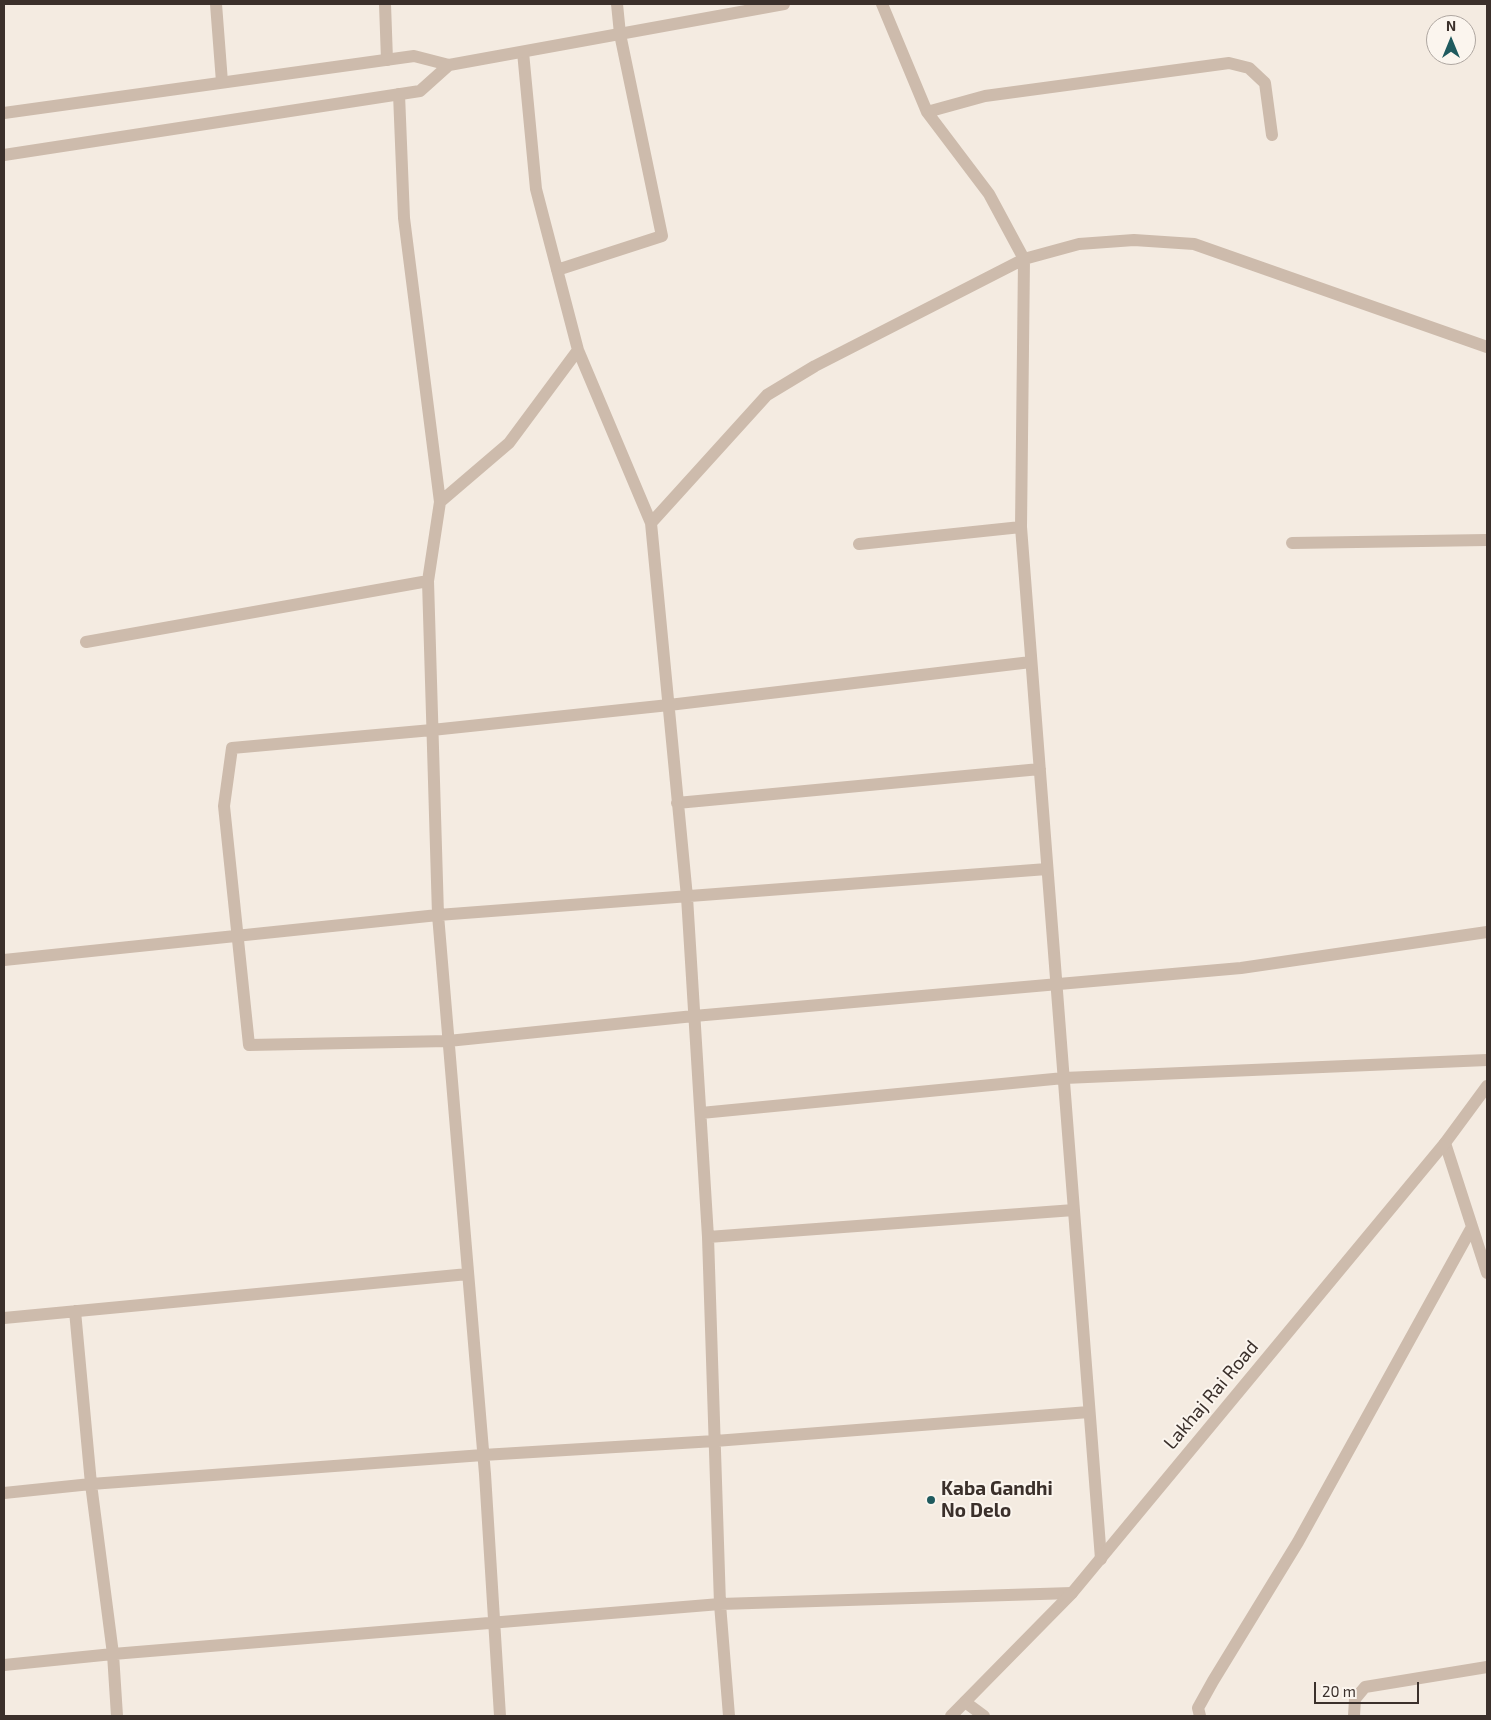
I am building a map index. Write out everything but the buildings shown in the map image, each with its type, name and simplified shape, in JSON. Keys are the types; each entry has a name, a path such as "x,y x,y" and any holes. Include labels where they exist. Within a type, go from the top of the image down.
{"street":[{"path":"216,4 222,82"},
{"path":"385,4 387,60"},
{"path":"557,270 662,236 620,34 617,4"},
{"path":"4,113 414,56 450,65 784,4"},
{"path":"882,4 927,112 989,194 1024,259 1021,527 1101,1558"},
{"path":"523,52 536,189 578,350 651,523 687,897 708,1237 720,1604 729,1716"},
{"path":"927,112 985,96 1229,63 1249,68 1265,83 1272,135"},
{"path":"4,154 420,91 450,65"},
{"path":"399,94 404,218 440,502 428,581 438,915 483,1455 500,1716"},
{"path":"651,523 767,395 815,366 1024,259 1079,244 1134,240 1194,244 1487,346"},
{"path":"440,502 509,443 578,350"},
{"path":"858,544 1021,527"},
{"path":"1292,543 1487,540"},
{"path":"86,642 428,581"},
{"path":"1031,662 668,705 432,730 232,748 224,806 249,1045 448,1041 694,1016 1241,968 1487,932"},
{"path":"677,804 1040,769"},
{"path":"4,960 438,915 1047,869"},
{"path":"701,1113 1064,1078 1487,1060"},
{"name":"Lakhaj Rai Road","path":"951,1716 1072,1593 1445,1143 1487,1086"},
{"path":"1445,1143 1487,1273"},
{"path":"708,1237 1074,1210"},
{"path":"1200,1716 1198,1708 1212,1681 1298,1542 1472,1227"},
{"path":"4,1318 468,1274"},
{"path":"75,1312 91,1484 113,1654 117,1716"},
{"path":"4,1493 91,1484 483,1455 715,1441 1090,1412"},
{"path":"4,1665 113,1654 720,1604 1072,1593"},
{"path":"1354,1716 1355,1699 1365,1687 1487,1667"},
{"path":"965,1702 984,1716"}],"place":[{"name":"Kaba Gandhi No Delo","path":"931,1500"}]}
